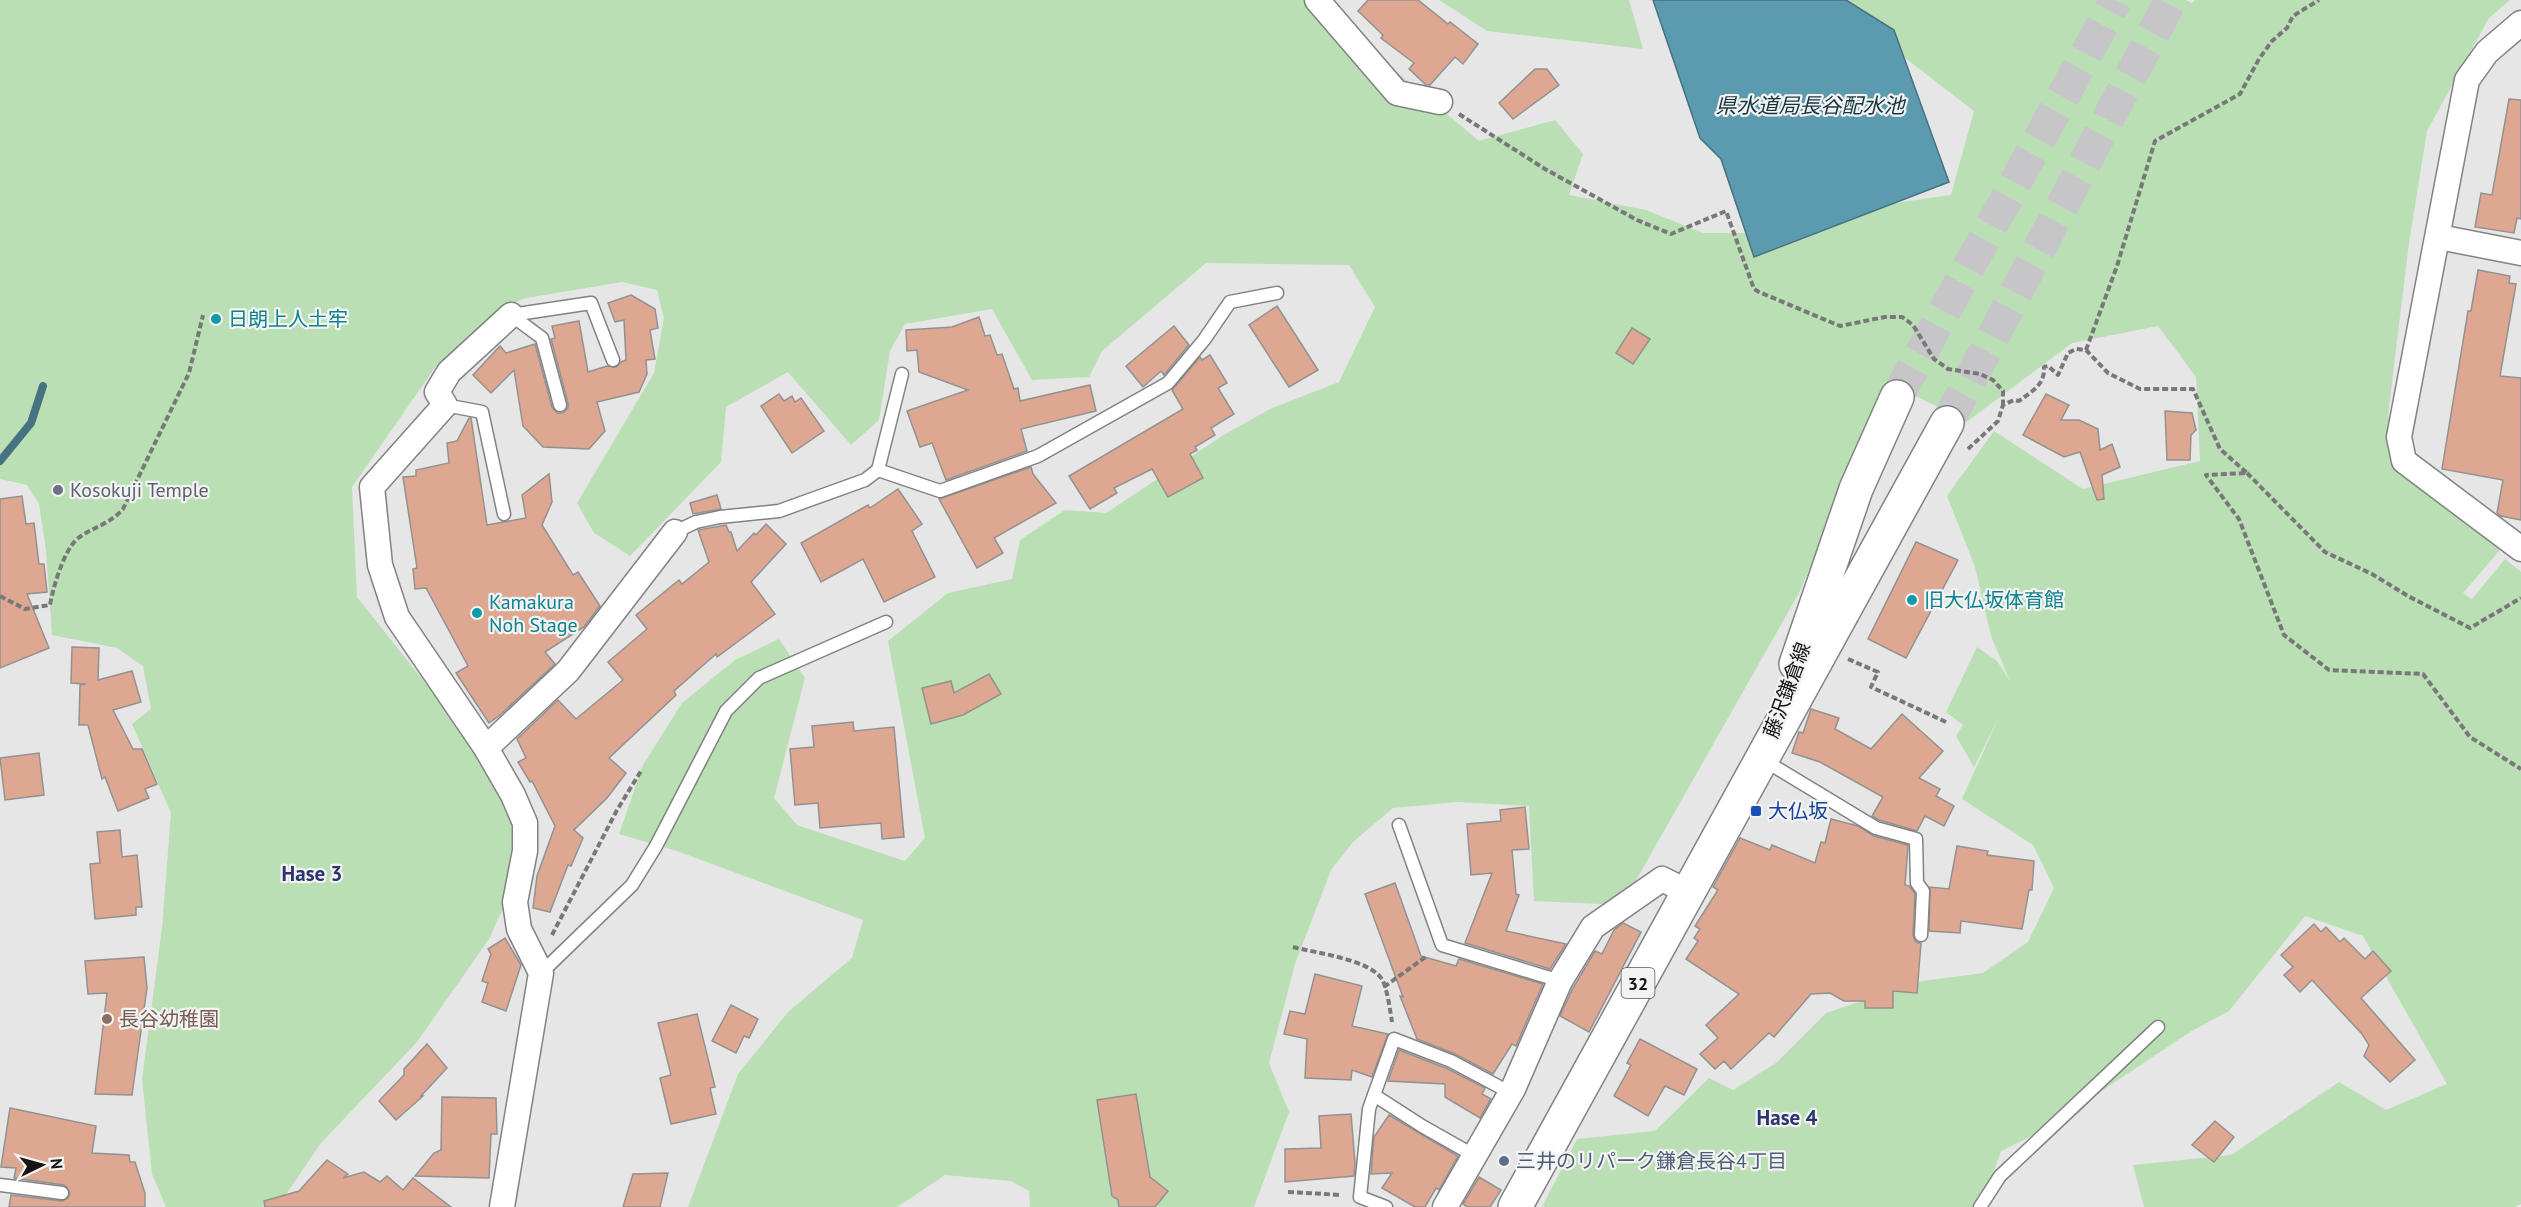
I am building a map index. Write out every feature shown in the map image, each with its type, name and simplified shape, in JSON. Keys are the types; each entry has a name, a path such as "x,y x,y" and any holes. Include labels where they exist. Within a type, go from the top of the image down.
{"main road":[{"name":"藤沢鎌倉線","path":"1762,759 1856,489 1897,397"},
{"name":"藤沢鎌倉線","path":"1762,759 1947,423"},
{"name":"32","path":"1515,1207 1762,759"}],"street":[{"path":"1317,0 1397,93 1440,102"},
{"path":"2521,23 2487,52 2467,80 2439,237 2399,437 2404,461 2521,549"},
{"path":"2439,237 2521,253"},
{"path":"502,1207 541,973 519,929 515,902 525,851 525,823 513,795 486,748 397,617 380,565 372,487 445,405 437,392 449,372 512,315"},
{"path":"486,748 568,671 675,532"},
{"path":"1445,1207 1511,1093 1560,981 1593,927 1662,879 1688,892"}],"lane":[{"path":"878,470 940,491 1038,456 1168,383 1230,302 1277,293"},
{"path":"512,315 591,303 613,360"},
{"path":"512,315 542,338 560,405"},
{"path":"675,532 696,522 720,517 779,511 865,480 878,470 902,374"},
{"path":"445,405 482,412 504,514"},
{"path":"541,973 632,885 656,846 726,711 759,678 886,622"},
{"path":"1762,759 1876,828 1916,840 1917,883 1923,891 1921,934"},
{"path":"1399,825 1442,945 1560,981"},
{"path":"1980,1207 2000,1176 2158,1027"},
{"path":"1386,1207 1360,1197 1369,1109 1394,1039 1451,1061 1511,1093"},
{"path":"1374,1095 1475,1156"},
{"path":"0,1185 62,1193"}],"path":[{"path":"2086,350 2117,266 2155,141 2240,94 2259,59 2272,41 2287,28 2293,16 2319,0"},
{"path":"1440,102 1545,169 1637,220 1671,234 1726,211 1754,289 1759,292 1840,326 1885,317 1902,317 1913,325 1934,359 1948,369 1980,374 1993,380 2003,391 2003,405 1998,421 1963,454"},
{"path":"0,596 25,609 50,605 54,579 76,541 112,521 123,509 189,373 203,315"},
{"path":"2003,405 2014,400 2019,401 2035,389 2045,377 2044,367 2048,366 2058,375 2068,353 2076,349 2086,350 2108,373 2140,389 2193,389 2220,449 2325,552 2372,574 2408,596 2470,628 2521,597"},
{"path":"2247,473 2206,475 2239,519 2284,635 2329,670 2423,674 2470,737 2521,769"},
{"path":"1823,649 1878,672 1871,687 1946,722"},
{"path":"541,973 554,930 612,820 641,771"},
{"path":"1384,987 1442,945"},
{"path":"1293,947 1360,964 1376,972 1384,987 1394,1039"},
{"path":"1288,1192 1360,1197"}],"green space":[{"path":"0,0 1311,0 1479,141 1555,120 1583,154 1569,195 1646,210 1703,233 1769,233 1818,214 1951,195 1974,111 1830,0 2186,0 2192,3 2195,0 2510,0 2489,18 2427,131 2409,243 2388,415 2400,471 2500,550 2463,593 2472,599 2505,559 2521,572 2521,1204 2515,1207 2144,1207 2133,1165 2231,1155 2339,1082 2386,1110 2447,1084 2363,936 2305,916 2229,1011 2190,1032 2097,1094 2079,1113 2001,1151 1981,1207 1545,1207 1543,1205 1577,1139 1655,1131 1709,1078 1733,1090 1776,1063 1826,1013 1923,981 1983,973 2028,942 2054,888 2033,845 1962,799 2000,715 1974,767 1956,736 1963,725 1946,712 1977,647 1997,661 2010,681 1991,636 1975,567 1947,496 1994,431 2083,489 2200,461 2196,377 2158,326 2072,343 1968,421 1888,383 1799,593 1622,905 1534,901 1529,806 1457,802 1393,808 1353,842 1331,870 1295,964 1269,1063 1289,1112 1254,1207 1030,1207 1029,1191 1011,1181 945,1175 897,1207 688,1207 738,1074 789,1011 852,958 863,920 677,851 619,834 643,765 682,703 735,660 779,639 805,678 774,798 797,825 905,861 925,838 888,641 948,593 1012,579 1020,540 1065,510 1106,513 1222,436 1270,409 1339,382 1375,307 1349,265 1206,263 1102,351 1089,377 1032,380 992,309 905,324 890,351 879,420 851,445 788,372 726,407 721,462 630,556 594,533 577,503 654,373 664,318 657,290 622,282 526,298 496,311 436,366 352,487 357,597 468,737 512,819 511,891 489,939 417,1042 321,1143 280,1203 261,1207 166,1207 152,1174 142,1079 162,928 171,813 132,724 151,709 143,666 117,648 52,635 46,550 39,504 27,485 0,479"},
{"path":"1439,0 1629,0 1643,49 1487,31"}],"water":[{"name":"県水道局長谷配水池","path":"1653,0 1846,0 1894,30 1949,182 1754,257 1721,159 1700,138"}],"building":[{"path":"1368,0 1418,0 1478,44 1463,64 1455,57 1430,85 1426,85 1409,69 1414,63 1381,38 1383,35 1358,11"},
{"path":"1535,69 1547,69 1559,85 1513,119 1499,103"},
{"path":"2509,99 2521,100 2521,219 2517,218 2514,233 2475,227 2481,193 2492,195"},
{"path":"2478,270 2510,276 2509,283 2516,284 2500,376 2521,378 2521,520 2497,513 2503,480 2442,469 2468,311 2471,311"},
{"path":"631,295 655,309 658,328 650,330 655,359 646,360 647,374 639,392 597,402 605,431 589,449 543,447 523,426 514,370 491,393 473,375 500,346 506,353 535,344 552,407 557,413 563,413 568,408 568,403 551,339 555,338 552,326 579,321 588,372 607,366 616,367 626,360 624,320 615,322 608,303"},
{"path":"1277,306 1318,370 1289,387 1249,325"},
{"path":"979,317 985,336 990,335 997,355 1002,354 1014,389 1018,388 1020,401 1090,385 1096,411 1021,429 1027,451 946,480 932,443 920,447 907,411 968,390 919,372 917,350 907,351 906,330 952,327"},
{"path":"1174,326 1189,345 1164,375 1161,371 1143,387 1126,366"},
{"path":"1632,328 1650,339 1633,364 1616,353"},
{"path":"1210,355 1227,383 1218,388 1234,414 1211,428 1215,435 1195,447 1197,450 1190,454 1203,478 1168,497 1152,469 1114,488 1117,493 1090,509 1069,476 1183,409 1172,390 1200,357 1202,360"},
{"path":"779,394 784,401 792,396 795,402 801,398 824,431 792,453 761,406"},
{"path":"2046,394 2069,405 2061,420 2079,420 2098,429 2100,450 2112,444 2120,467 2102,475 2104,499 2097,500 2080,452 2064,457 2023,435"},
{"path":"2165,411 2192,413 2196,430 2191,435 2190,460 2167,460"},
{"path":"471,418 487,525 526,518 522,495 549,474 552,502 542,525 573,575 578,572 600,606 584,627 545,652 555,664 489,723 456,673 468,666 426,588 415,589 413,569 417,568 403,477 416,476 416,470 449,463 447,443 457,441"},
{"path":"1031,467 1033,474 1056,503 994,538 1003,553 977,568 939,499"},
{"path":"898,489 922,524 912,531 935,577 884,602 863,559 821,582 801,543 868,505 870,508"},
{"path":"717,495 721,509 693,514 690,503"},
{"path":"22,496 26,524 34,523 39,564 44,564 47,592 27,594 49,648 0,668 0,499"},
{"path":"766,524 786,544 751,582 775,614 717,657 716,654 674,691 676,695 609,758 626,773 607,798 574,830 583,838 571,866 568,865 550,912 533,908 537,876 555,826 532,781 530,782 518,762 526,758 517,739 558,700 576,719 623,680 608,662 647,629 636,615 679,580 682,584 709,562 698,530 726,525 731,532 737,551"},
{"name":"旧大仏坂体育館","path":"1916,542 1958,560 1906,658 1868,639"},
{"path":"72,647 99,648 98,680 132,671 141,702 113,710 133,749 142,749 157,784 145,789 149,798 118,811 105,777 102,779 88,725 79,725 80,685 86,684 71,683"},
{"path":"989,674 1001,694 963,715 931,724 922,688 951,681 954,693"},
{"path":"1811,709 1839,718 1835,729 1871,749 1902,714 1943,751 1919,778 1940,789 1936,796 1954,806 1944,826 1925,816 1917,831 1879,820 1872,816 1883,797 1820,762 1792,753 1799,732 1803,733"},
{"path":"853,722 854,731 894,727 904,837 882,839 881,823 820,828 818,803 795,805 790,749 814,747 812,726"},
{"path":"39,753 44,795 5,800 0,758"},
{"path":"1525,807 1529,849 1512,850 1516,894 1519,895 1506,931 1566,944 1550,969 1465,943 1492,873 1471,875 1467,824 1501,821 1500,810"},
{"path":"1831,819 1858,826 1874,836 1908,845 1905,885 1909,886 1915,894 1913,935 1916,942 1921,943 1917,993 1893,991 1893,1008 1865,1008 1865,1001 1844,1001 1830,993 1811,994 1774,1037 1769,1033 1731,1069 1724,1061 1715,1069 1700,1054 1718,1038 1706,1025 1739,994 1686,959 1698,941 1694,938 1700,929 1695,926 1718,890 1713,887 1740,838 1770,850 1772,845 1815,863 1821,842 1825,843"},
{"path":"120,830 122,857 137,855 142,907 136,907 136,915 95,919 90,864 100,863 97,832"},
{"path":"1957,846 1988,851 1987,855 2034,861 2032,890 2029,890 2022,929 1961,921 1960,933 1929,931 1930,887 1949,889"},
{"path":"1395,883 1421,956 1456,966 1459,959 1543,984 1516,1046 1512,1044 1493,1074 1455,1054 1417,1039 1365,894"},
{"path":"1623,923 1641,932 1589,1032 1560,1016 1573,988 1595,951 1602,954 1614,930"},
{"path":"2314,924 2321,932 2326,927 2340,942 2344,938 2365,959 2373,951 2391,971 2361,998 2415,1060 2390,1082 2364,1056 2369,1045 2362,1034 2312,980 2300,992 2284,975 2293,967 2281,955"},
{"path":"505,938 521,965 506,1011 482,1002 488,983 482,981 491,954 488,949"},
{"path":"144,957 147,988 132,1095 95,1094 107,993 88,994 85,961"},
{"path":"1315,974 1362,986 1352,1026 1388,1034 1372,1077 1352,1070 1351,1080 1305,1078 1307,1039 1284,1034 1290,1011 1305,1014"},
{"path":"731,1005 758,1019 749,1038 744,1036 736,1053 712,1041"},
{"path":"697,1014 715,1087 710,1088 716,1114 671,1124 660,1078 671,1075 658,1023"},
{"path":"1640,1039 1697,1069 1684,1095 1665,1086 1648,1116 1614,1096 1631,1065 1627,1063"},
{"path":"427,1044 447,1068 421,1096 423,1096 396,1120 379,1101 404,1075 404,1069"},
{"path":"1399,1050 1448,1069 1485,1088 1482,1094 1491,1099 1480,1118 1445,1097 1445,1084 1388,1081"},
{"path":"1136,1094 1150,1177 1168,1191 1155,1207 1119,1207 1118,1200 1112,1196 1097,1100"},
{"path":"442,1097 496,1098 497,1134 491,1134 489,1178 415,1176 434,1153 441,1150"},
{"path":"10,1108 96,1126 92,1153 129,1155 130,1162 135,1162 145,1193 145,1207 9,1207 11,1195 62,1201 68,1198 70,1193 64,1185 14,1178 16,1168 1,1167"},
{"path":"1351,1114 1354,1176 1285,1182 1285,1149 1321,1148 1319,1116"},
{"path":"1389,1115 1458,1156 1439,1190 1436,1188 1425,1207 1415,1207 1382,1188 1392,1173 1371,1174 1374,1137"},
{"path":"2215,1121 2234,1137 2214,1162 2192,1145"},
{"path":"327,1160 348,1174 343,1178 364,1172 380,1182 387,1176 403,1190 413,1178 451,1207 265,1207 264,1201 299,1191"},
{"path":"668,1173 660,1207 623,1207 633,1174"},
{"path":"1479,1177 1501,1190 1490,1207 1467,1207 1463,1204"}],"waterway":[{"path":"0,461 31,423 43,386"}],"tunnel":[{"path":"1897,397 2116,0"},
{"path":"1947,423 2171,0"}],"place":[{"name":"日朗上人土牢","path":"216,319"},
{"name":"Kosokuji Temple","path":"58,490"},
{"name":"旧大仏坂体育館","path":"1912,600"},
{"name":"Kamakura Noh Stage","path":"477,613"},
{"name":"大仏坂","path":"1756,811"},
{"name":"長谷幼稚園","path":"107,1019"},
{"name":"三井のリパーク鎌倉長谷4丁目","path":"1504,1161"}],"district":[{"name":"Hase 3","path":"312,873"},
{"name":"Hase 4","path":"1787,1117"}]}
